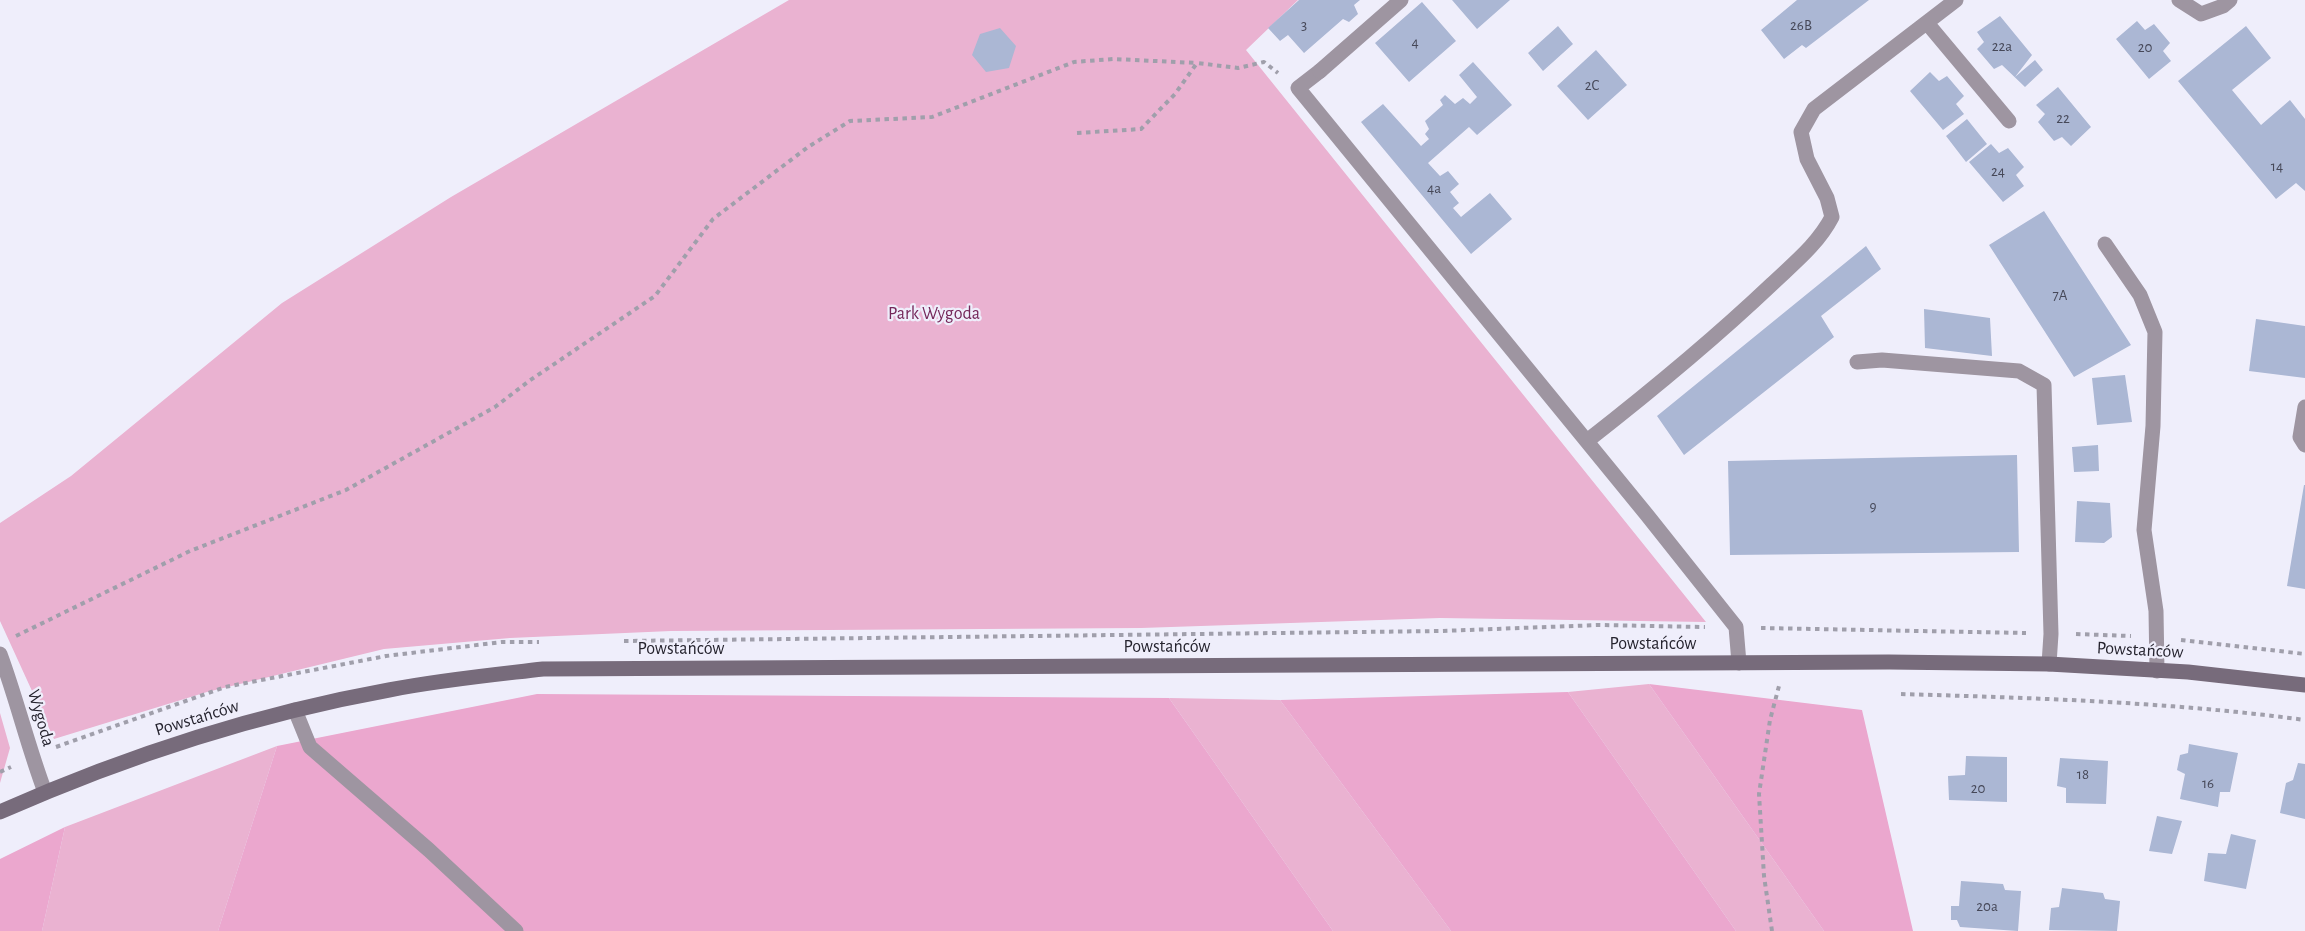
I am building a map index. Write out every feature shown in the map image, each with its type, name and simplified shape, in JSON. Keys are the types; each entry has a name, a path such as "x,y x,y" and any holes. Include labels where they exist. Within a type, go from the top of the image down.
{"street":[{"path":"1401,0 1298,88 1736,627 1739,663"},
{"path":"1587,441 1673,373 1822,236 1832,217 1827,198 1807,159 1801,132 1814,109 1956,0"},
{"path":"2179,0 2201,14 2223,6 2230,0"},
{"path":"1927,23 2009,121"},
{"path":"2105,244 2140,295 2156,332 2153,426 2144,530 2156,611 2157,671"},
{"path":"1857,363 1882,360 2019,371 2044,385 2051,634 2049,664"},
{"path":"2305,407 2300,436 2305,445"},
{"name":"Wygoda","path":"0,654 18,705 32,759 45,792"},
{"name":"Powstańców","path":"0,812 139,756 295,710 390,690 543,669 1785,662 2049,664 2157,671 2305,686"},
{"path":"295,710 310,747 429,850 516,931"}],"path":[{"path":"10,638 190,551 346,490 495,407 529,381 655,296 713,219 808,147 850,121 932,117 1074,62 1113,59 1197,63 1238,68 1264,62 1298,88"},
{"path":"1077,133 1141,129 1175,94 1197,63"},
{"path":"1773,931 1764,876 1759,794 1770,720 1785,662"},
{"path":"1901,694 2062,700 2250,713 2305,720"}],"green space":[{"name":"Park Wygoda","path":"789,0 1298,0 1246,50 1706,622 1440,618 1141,628 671,631 510,638 384,649 207,692 54,739 0,621 0,523 71,476 282,303 451,197"},
{"path":"1649,684 1824,931 1736,931 1568,692"},
{"path":"1169,698 1280,700 1451,931 1333,931"},
{"path":"0,713 10,748 0,783"},
{"path":"277,746 218,931 42,931 65,827"}],"shaded area":[{"path":"1649,684 1862,710 1913,931 1824,931"},
{"path":"1568,692 1736,931 1451,931 1280,700"},
{"path":"537,694 1169,698 1333,931 218,931 277,746"},
{"path":"65,827 42,931 0,931 0,859"}],"building":[{"path":"1299,0 1360,0 1354,5 1358,14 1349,22 1343,19 1304,53 1288,35 1280,41 1268,28"},
{"path":"1452,0 1510,0 1477,29"},
{"path":"1797,0 1869,0 1806,48 1802,45 1784,59 1761,30"},
{"path":"1422,2 1456,41 1409,82 1375,43"},
{"path":"2000,16 2032,55 2015,77 2035,60 2043,70 2025,87 2002,65 1994,69 1977,49 1984,42 1977,32"},
{"path":"2137,21 2145,30 2154,24 2170,43 2163,51 2171,61 2149,79 2116,39"},
{"path":"1558,26 1573,44 1543,71 1528,53"},
{"path":"2246,26 2271,58 2232,90 2261,125 2290,100 2305,119 2305,191 2296,183 2276,199 2178,81"},
{"path":"1000,28 1016,46 1009,68 986,72 972,55 980,34"},
{"path":"1596,50 1627,85 1588,120 1557,86"},
{"path":"1473,62 1512,105 1477,135 1469,127 1428,163 1440,176 1448,171 1459,184 1450,192 1459,203 1453,208 1461,217 1490,193 1512,219 1471,254 1361,122 1383,104 1421,146 1429,139 1425,134 1429,129 1425,121 1443,105 1440,100 1445,95 1455,104 1463,98 1470,104 1477,97 1459,75"},
{"path":"1930,72 1939,81 1947,76 1964,96 1956,104 1964,114 1943,130 1910,91"},
{"path":"2058,87 2091,127 2071,146 2062,137 2054,141 2038,122 2045,114 2036,105"},
{"path":"1967,119 1987,144 1966,162 1946,136"},
{"path":"1991,144 1999,153 2008,148 2024,167 2016,175 2024,186 2003,202 1969,162"},
{"path":"2044,211 2131,345 2074,377 1989,245"},
{"path":"1866,246 1881,269 1821,316 1834,337 1684,455 1657,416"},
{"path":"1924,309 1990,318 1992,356 1925,348"},
{"path":"2256,319 2305,326 2305,378 2249,371"},
{"path":"2125,375 2132,422 2097,425 2092,378"},
{"path":"2098,445 2099,471 2074,472 2072,447"},
{"path":"2017,455 2019,552 1730,555 1728,461"},
{"path":"2305,485 2305,589 2287,586"},
{"path":"2077,501 2110,503 2112,537 2104,543 2075,542"},
{"path":"2189,744 2238,753 2230,792 2220,792 2218,807 2180,799 2185,774 2177,770 2180,755 2188,753"},
{"path":"1966,756 2007,757 2007,802 1949,800 1948,776 1965,775"},
{"path":"2060,758 2108,761 2106,804 2066,803 2066,788 2057,786"},
{"path":"2298,763 2305,764 2305,819 2280,813 2286,783 2293,780"},
{"path":"2157,816 2182,821 2172,854 2149,851"},
{"path":"2231,834 2256,840 2246,889 2204,881 2208,853 2226,854"},
{"path":"1961,881 2003,884 2005,890 2021,891 2018,931 1960,927 1957,920 1951,920 1951,906 1959,906"},
{"path":"2062,888 2103,893 2105,899 2120,901 2117,931 2049,930 2051,908 2059,907"}]}
